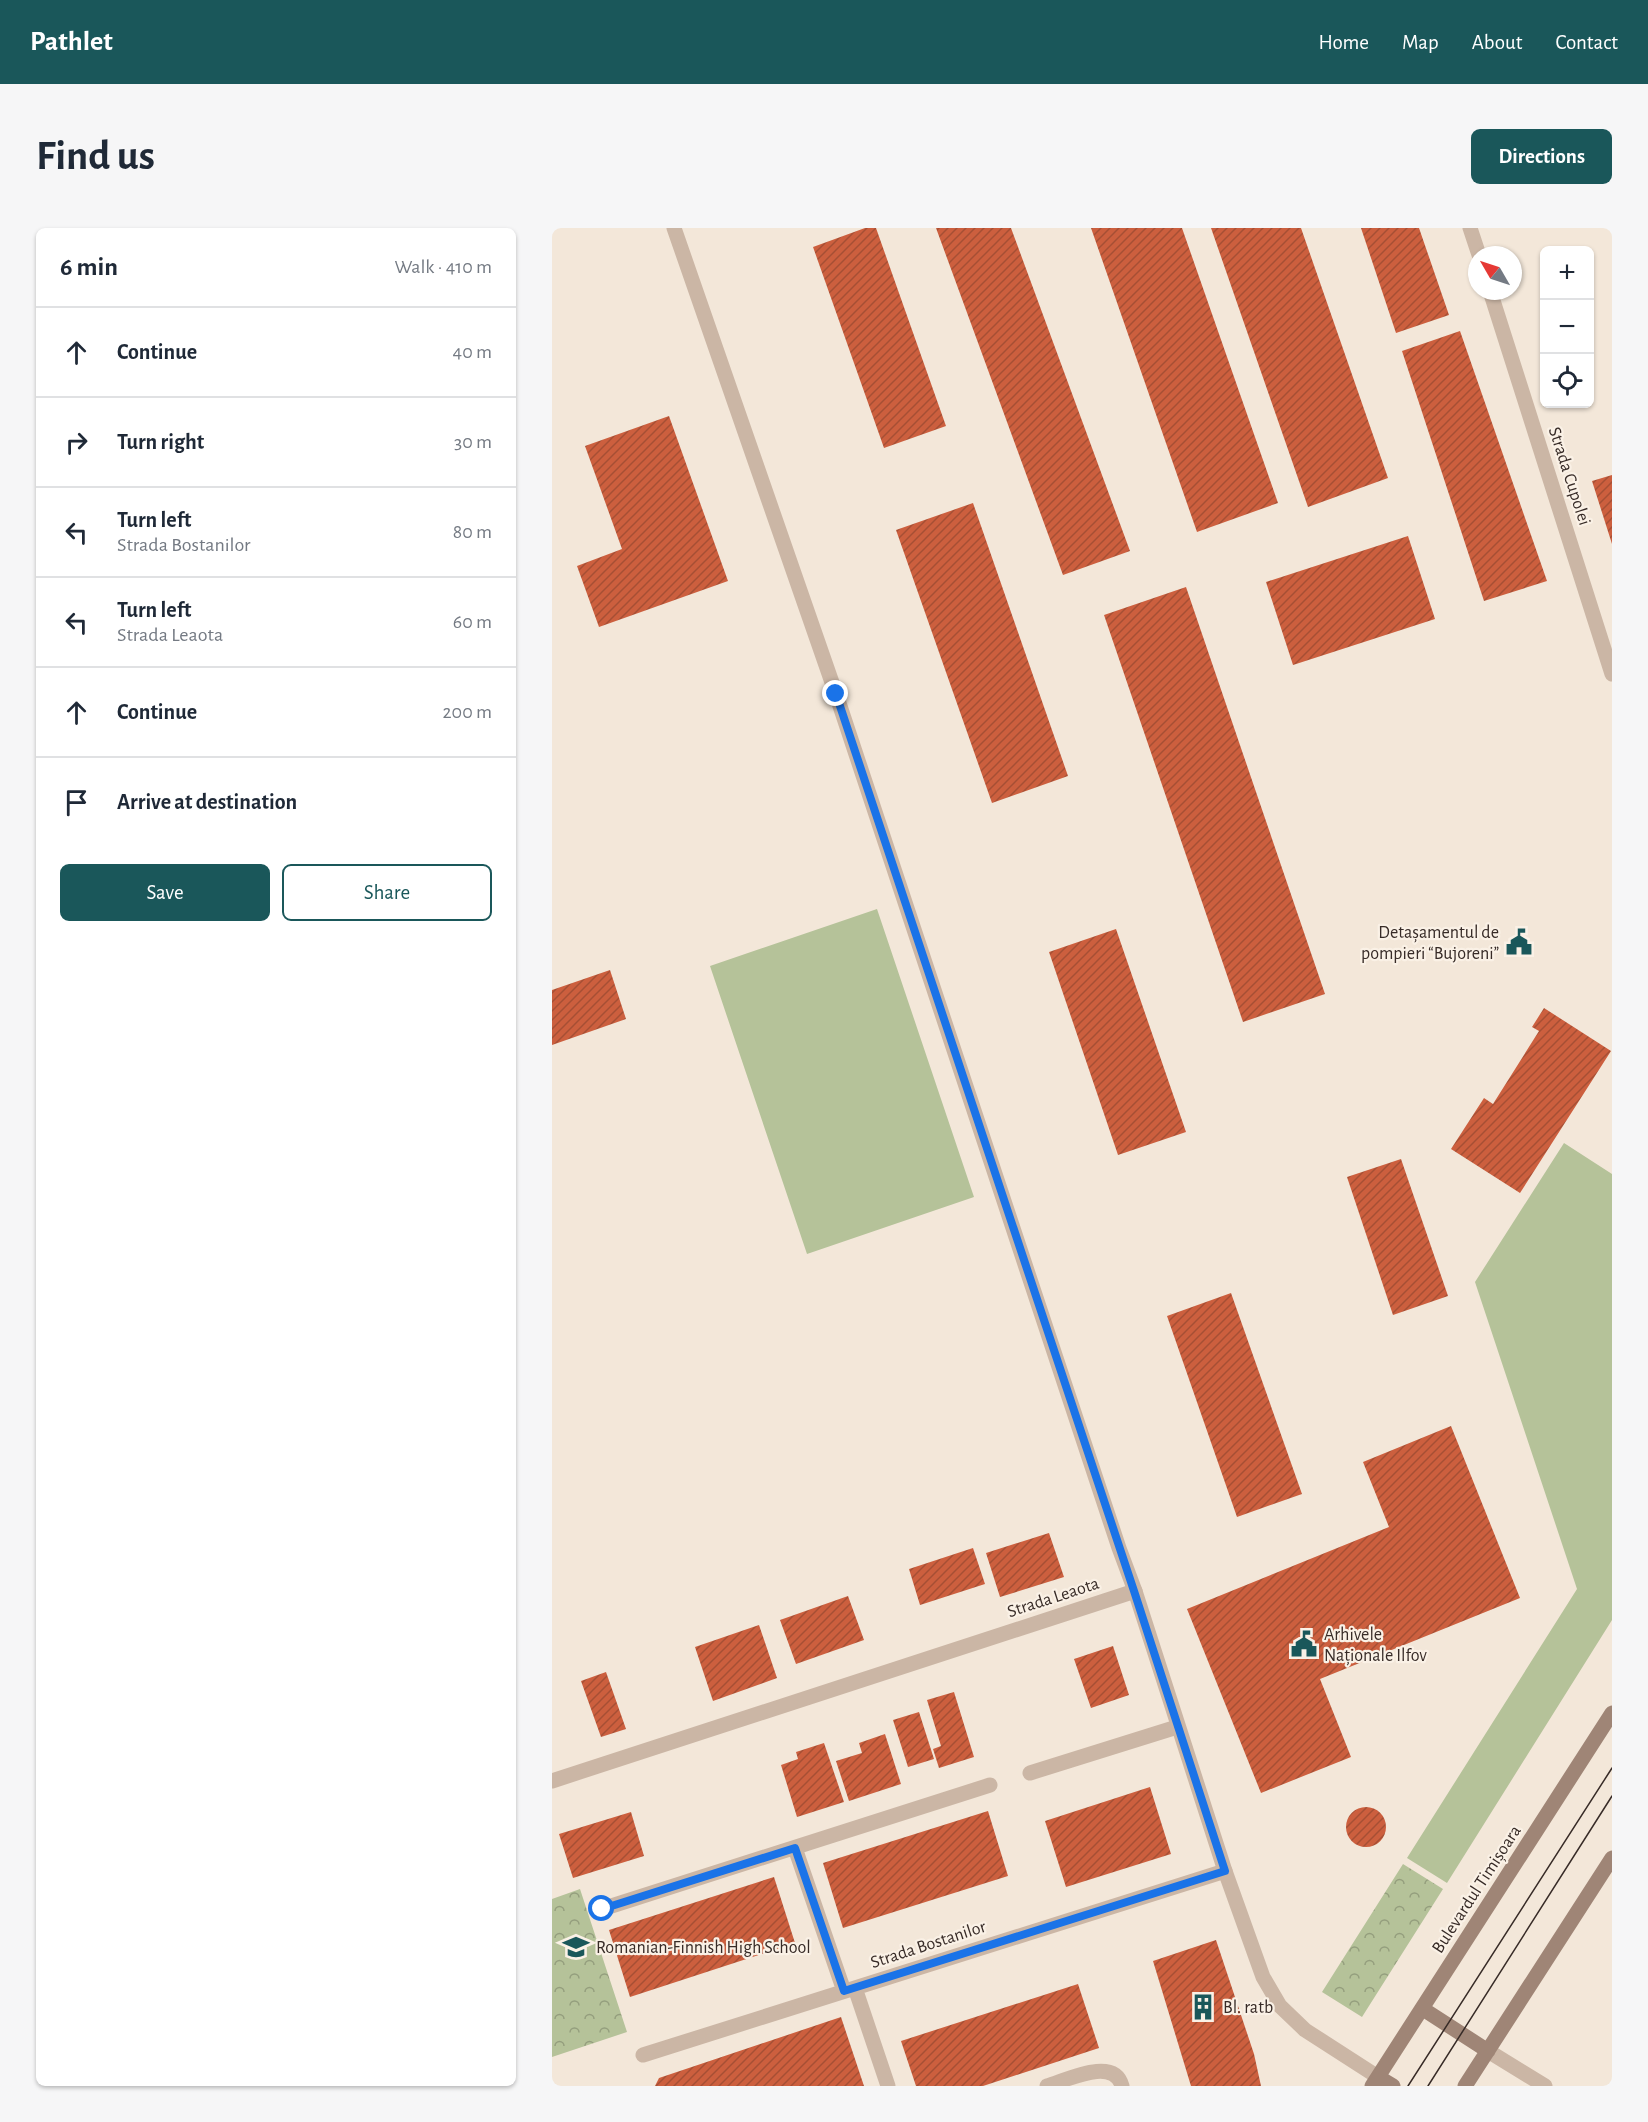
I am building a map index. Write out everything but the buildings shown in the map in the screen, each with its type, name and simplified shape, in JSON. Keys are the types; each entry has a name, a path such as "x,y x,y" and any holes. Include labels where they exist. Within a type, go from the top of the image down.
{"main road":[{"name":"Bulevardul Timișoara","path":"1375,2081 1612,1713"},
{"path":"1465,2086 1612,1858"},
{"path":"1423,2009 1488,2051"},
{"path":"1375,2081 1393,2086"}],"street":[{"path":"674,228 836,694 1225,1871 1263,1977 1280,2006 1305,2030 1375,2081"},
{"path":"1470,228 1476,246"},
{"name":"Strada Cupolei","path":"1493,300 1612,674"},
{"name":"Strada Leaota","path":"552,1781 1134,1591"},
{"path":"1030,1773 1178,1727"},
{"path":"602,1909 990,1785"},
{"path":"795,1848 888,2086"},
{"name":"Strada Bostanilor","path":"643,2055 1225,1871"},
{"path":"1488,2051 1545,2086"},
{"path":"1047,2086 1102,2070 1113,2073 1121,2081 1122,2086"}],"green space":[{"path":"877,909 974,1197 807,1254 710,966"},
{"path":"1564,1143 1612,1174 1612,1620 1447,1883 1407,1858 1577,1589 1475,1282"},
{"path":"1403,1864 1443,1889 1362,2017 1322,1992"},
{"path":"580,1889 627,2032 552,2057 552,1899"}],"tram line":[{"path":"1408,2086 1612,1768"},
{"path":"1428,2086 1612,1796"}],"place":[{"name":"Detașamentul de pompieri “Bujoreni”","path":"1519,942"},
{"name":"Arhivele Naționale Ilfov","path":"1304,1644"},
{"name":"Romanian-Finnish High School","path":"576,1947"},
{"name":"Bl. ratb","path":"1203,2007"}],"route":[{"path":"602,1909 795,1848 844,1991 1225,1871 836,694"}]}
